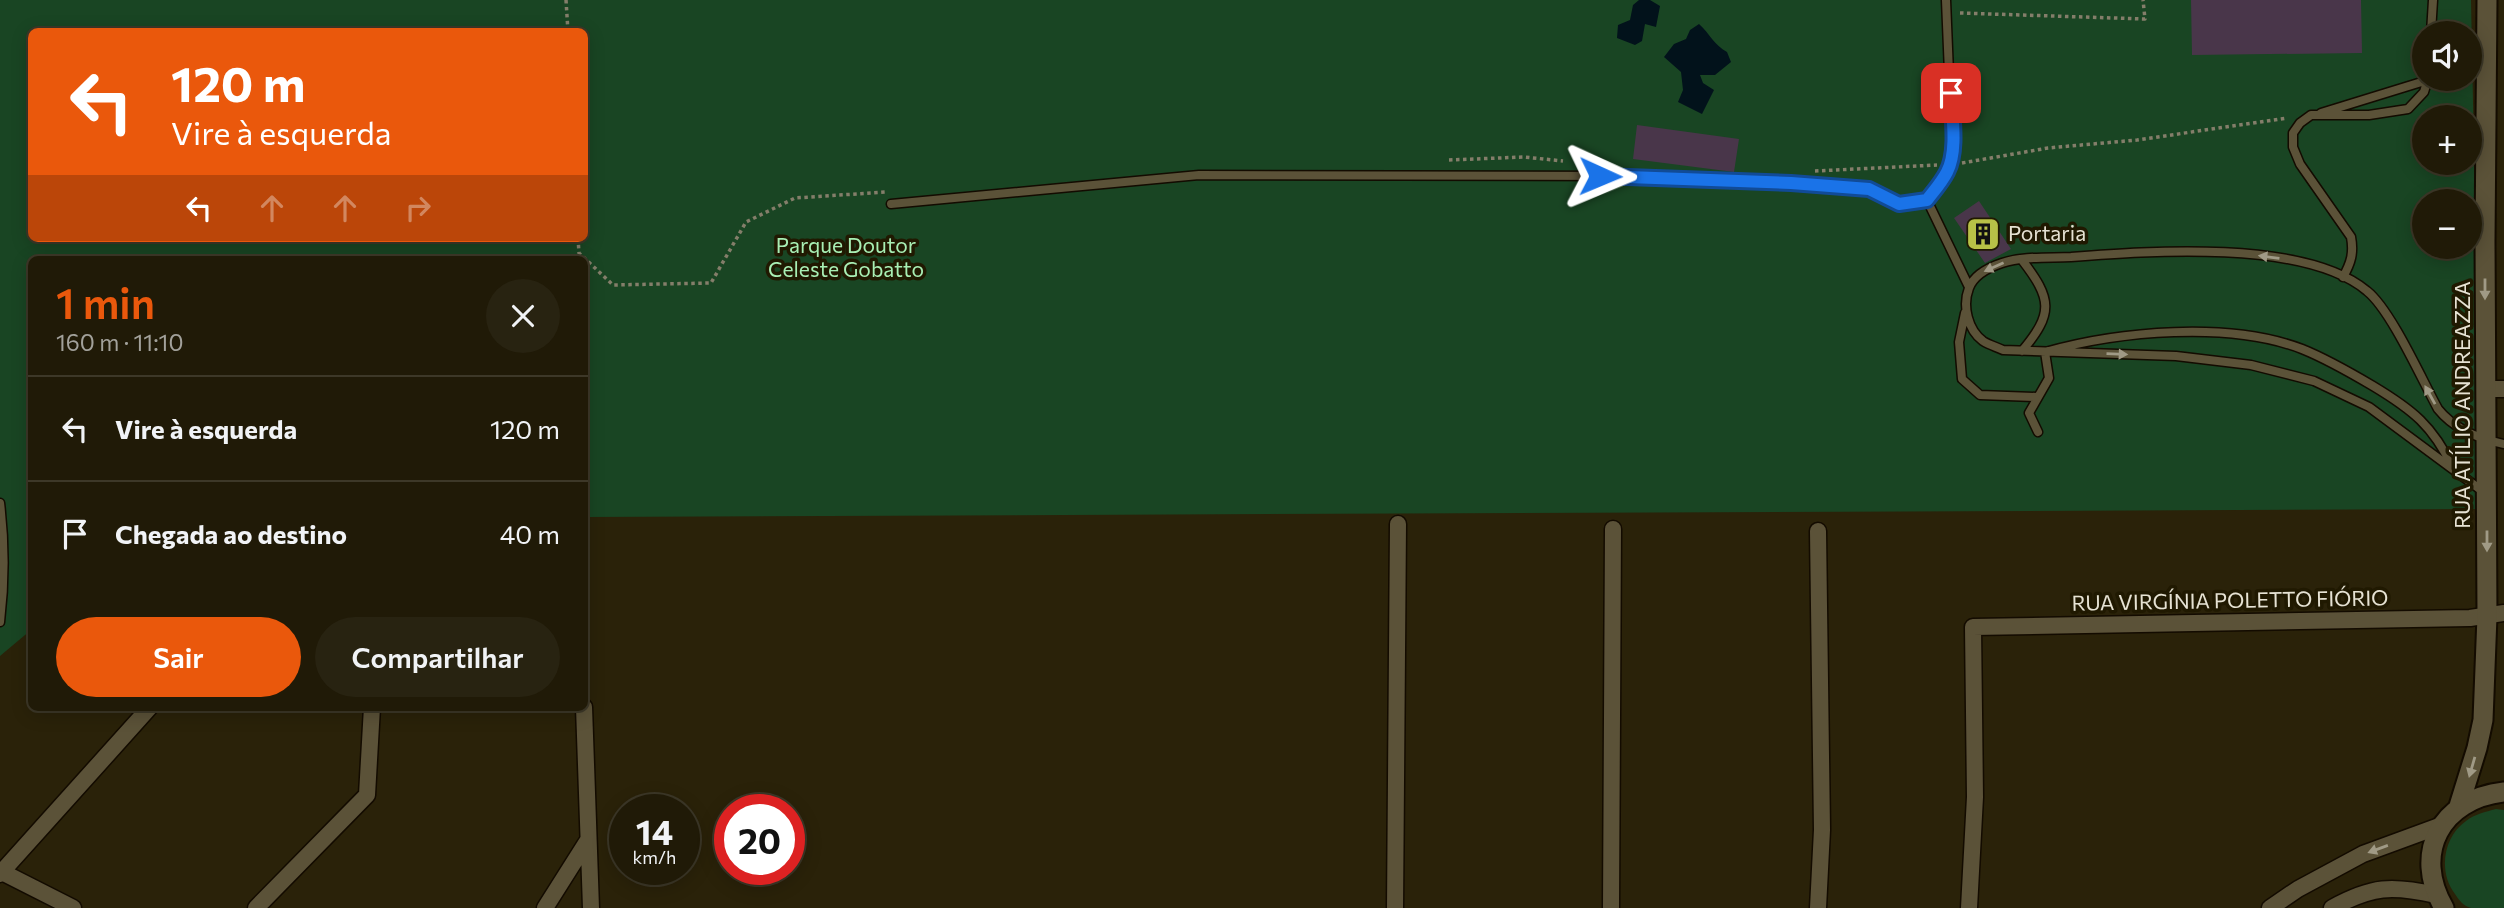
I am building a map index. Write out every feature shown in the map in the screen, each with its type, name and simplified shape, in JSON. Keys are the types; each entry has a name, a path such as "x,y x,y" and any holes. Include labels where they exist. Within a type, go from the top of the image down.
{"main road":[{"name":"RUA ATÍLIO ANDREAZZA","path":"2459,806 2483,720 2496,615 2486,494 2495,442 2487,0"},
{"path":"2440,901 2431,877 2430,859 2434,841 2442,825 2459,806 2480,795 2504,792"}],"street":[{"path":"1395,908 1398,524"},
{"path":"1611,908 1613,529"},
{"path":"1818,531 1822,830 1818,908"},
{"name":"RUA VIRGÍNIA POLETTO FIÓRIO","path":"1969,908 1975,797 1973,627 2496,615"},
{"path":"74,908 0,872 146,711"},
{"path":"256,908 367,795 372,711"},
{"path":"584,711 591,908"},
{"path":"2270,908 2298,889 2363,854 2442,825"},
{"path":"545,908 588,840"},
{"path":"2332,908 2350,898 2378,889 2406,888 2440,901"}],"lane":[{"path":"891,204 1199,175 1625,176 1869,189 1899,204 1927,200 1947,173 1952,146 1946,0"},
{"path":"2432,21 2433,0"},
{"path":"2343,277 2351,263 2351,237 2301,164 2293,147 2294,134 2300,123 2311,115 2412,84"},
{"path":"2311,115 2369,116 2408,108 2424,91"},
{"path":"1927,200 1969,287 1959,342 1962,379 1980,395 2037,397"},
{"path":"1969,287 1984,271 2005,262 2022,260 2170,251 2226,252 2300,262 2343,277 2367,290 2382,307 2445,419 2495,442"},
{"path":"2022,260 2037,280 2045,298 2046,314 2039,332 2022,351"},
{"path":"1967,307 1970,327 1983,341 2003,350 2176,356 2251,365 2314,381 2369,407 2486,494"},
{"path":"2045,352 2124,334 2182,333 2259,337 2302,349 2356,376 2392,398 2431,429 2454,471"},
{"path":"2038,432 2029,413 2049,378 2045,352"},
{"path":"2431,429 2445,419"},
{"path":"0,503 5,542 5,580 0,622"}],"path":[{"path":"566,0 568,28"},
{"path":"1961,13 2145,19 2143,0"},
{"path":"1950,164 2048,148 2137,140 2311,115"}],"green space":[{"name":"Parque Doutor Celeste Gobatto","path":"0,0 2471,0 2471,21 2412,21 2412,91 2473,91 2473,105 2412,105 2412,175 2474,175 2475,189 2412,189 2412,259 2476,259 2481,509 588,517 588,256 28,256 28,633 0,656"},
{"path":"2496,809 2504,810 2504,908 2471,908 2462,903 2446,876 2448,845 2458,828 2466,821"}],"water":[{"path":"1639,0 1650,0 1660,6 1656,27 1645,24 1642,41 1635,45 1617,38 1618,25 1630,20 1633,5"},
{"path":"1699,24 1727,52 1731,62 1715,75 1700,75 1703,83 1714,90 1702,114 1678,102 1683,90 1681,72 1664,57 1674,44 1686,39 1690,30"}],"building":[{"path":"2191,0 2361,0 2362,53 2192,55"},
{"path":"1637,125 1739,139 1734,172 1633,159"},
{"name":"Portaria","path":"1979,201 2011,249 1985,263 1954,218"}],"place":[{"name":"Portaria","path":"1983,234"}],"route":[{"path":"1600,176 1791,183 1869,189 1899,204 1927,200 1947,173 1950,164 1951,93"}]}
